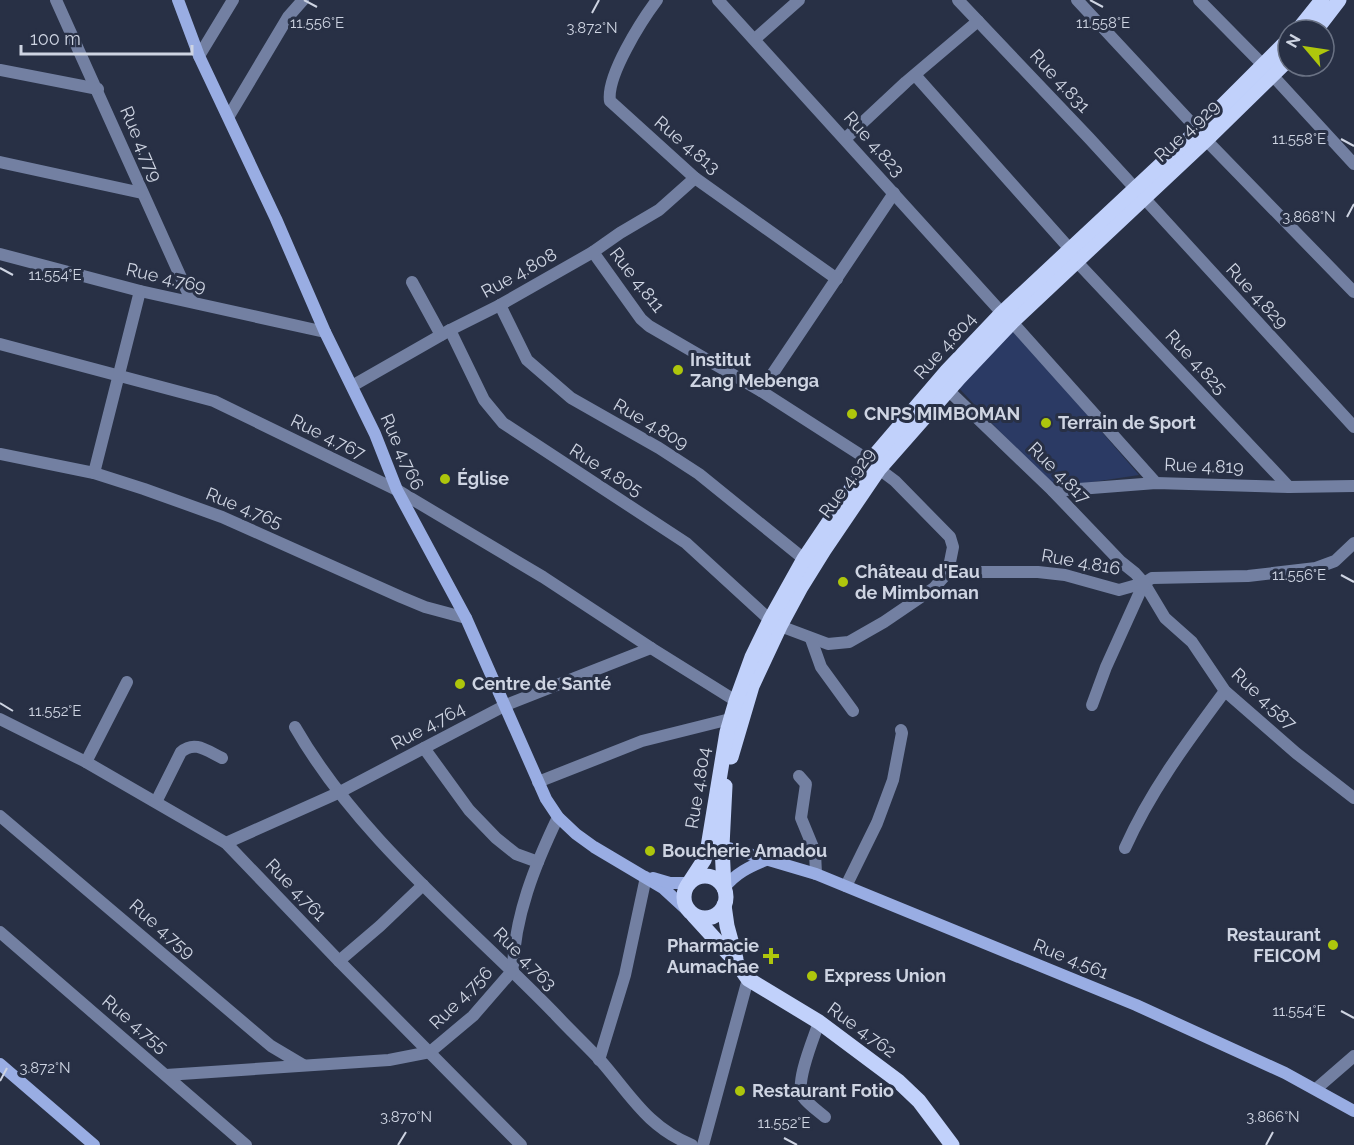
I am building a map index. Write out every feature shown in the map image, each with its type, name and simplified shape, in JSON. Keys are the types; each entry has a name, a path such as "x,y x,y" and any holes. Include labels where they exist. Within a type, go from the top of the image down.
{"main road":[{"path":"1308,18 1322,0"},
{"path":"1325,18 1339,0"},
{"name":"Rue 4.804","path":"689,883 704,860 708,847 717,782 736,700 804,559 947,371 1202,135 1269,71 1276,60"},
{"path":"1269,71 1276,67"},
{"name":"Rue 4.929","path":"724,888 722,846 726,786 742,716 775,623 824,550 875,465 948,390 1007,317"},
{"path":"701,876 714,878 724,888 727,926 736,962 691,913 684,900 689,883 701,876"},
{"path":"691,913 700,918 712,917 724,905"},
{"name":"Rue 4.762","path":"736,962 748,979 819,1022 898,1081 919,1101 952,1145"}],"street":[{"name":"Rue 4.779","path":"56,0 192,302"},
{"name":"Rue 4.766","path":"178,0 199,56 229,116 325,332 375,434 398,490 466,618 538,782 558,817 576,834 646,877 674,897 691,913"},
{"path":"199,56 233,0"},
{"path":"229,116 288,17 303,0"},
{"name":"Rue 4.813","path":"657,0 641,21 624,53 611,86 610,101 695,178 837,279"},
{"name":"Rue 4.823","path":"718,0 1156,483"},
{"path":"754,39 799,0"},
{"name":"Rue 4.831","path":"958,0 1139,194"},
{"path":"1077,0 1202,135 1354,292"},
{"path":"1199,0 1269,71 1354,165"},
{"path":"845,139 978,21"},
{"path":"0,70 98,89"},
{"name":"Rue 4.825","path":"915,75 1073,255 1289,487"},
{"path":"0,162 142,193"},
{"name":"Rue 4.808","path":"352,386 592,252 659,210 695,178"},
{"path":"761,391 894,193"},
{"name":"Rue 4.829","path":"1139,194 1354,427"},
{"name":"Rue 4.811","path":"592,252 641,319 650,326 761,391 875,465 913,498 950,537 953,547 948,572"},
{"name":"Rue 4.769","path":"0,254 140,291 325,332"},
{"name":"Rue 4.805","path":"412,282 446,332 484,400 503,423 686,543 775,623"},
{"path":"94,473 140,291"},
{"name":"Rue 4.809","path":"500,305 527,360 570,398 659,448 699,474 804,559"},
{"name":"Rue 4.767","path":"0,344 214,401 398,490 543,577 651,648 736,700"},
{"name":"Rue 4.817","path":"948,390 1144,583"},
{"name":"Rue 4.765","path":"0,454 94,473 144,489 222,517 425,607 466,618"},
{"name":"Rue 4.819","path":"1053,491 1156,483 1289,487 1354,486"},
{"name":"Rue 4.816","path":"948,572 1038,572 1065,575 1119,590 1144,583 1152,578 1248,576 1316,568 1335,561 1354,543"},
{"path":"775,623 828,644 838,645 849,642 926,594 948,572"},
{"path":"1092,705 1144,583"},
{"name":"Rue 4.587","path":"1144,583 1165,618 1192,642 1225,691 1296,753 1354,798"},
{"path":"811,639 821,667 853,711"},
{"name":"Rue 4.764","path":"226,843 338,793 506,705 651,648"},
{"path":"86,762 127,682"},
{"path":"1125,848 1135,826 1174,759 1225,691"},
{"name":"Rue 4.761","path":"0,719 86,762 226,843 521,1145"},
{"path":"538,782 642,741 730,719"},
{"name":"Rue 4.763","path":"295,727 338,793 423,885 513,970 599,1060 653,1123 667,1133 692,1145"},
{"path":"846,886 877,823 893,780 901,730"},
{"path":"156,802 181,752 188,746 194,745 222,758"},
{"path":"424,748 469,810 496,838 516,854 538,862"},
{"path":"799,776 806,784 801,818 815,852 816,874"},
{"name":"Rue 4.759","path":"0,816 271,1046 303,1065"},
{"name":"Rue 4.756","path":"166,1075 389,1060 430,1052 473,1016 513,970 513,950 517,926 538,862 558,817"},
{"name":"Rue 4.561","path":"722,846 816,874 1136,1005 1286,1073 1354,1111"},
{"path":"724,888 742,870 766,860"},
{"path":"599,1060 625,975 646,877"},
{"name":"Rue 4.766","path":"646,877 670,883 689,883"},
{"path":"339,961 423,885"},
{"name":"Rue 4.755","path":"0,932 246,1145"},
{"path":"703,1145 748,979"},
{"path":"819,1022 800,1088 803,1097 825,1117"},
{"path":"1316,1089 1354,1056"},
{"path":"0,1064 94,1145"}],"shaded area":[{"path":"1013,329 1139,475 1053,488 956,385"}],"place":[{"name":"Institut Zang Mebenga","path":"678,370"},
{"name":"CNPS MIMBOMAN","path":"852,414"},
{"name":"Terrain de Sport","path":"1046,423"},
{"name":"Église","path":"445,479"},
{"name":"Château d'Eau de Mimboman","path":"843,582"},
{"name":"Centre de Santé","path":"460,684"},
{"name":"Boucherie Amadou","path":"650,851"},
{"name":"Restaurant FEICOM","path":"1333,945"},
{"name":"Pharmacie Aumachae","path":"771,956"},
{"name":"Express Union","path":"812,976"},
{"name":"Restaurant Fotio","path":"740,1091"}]}
